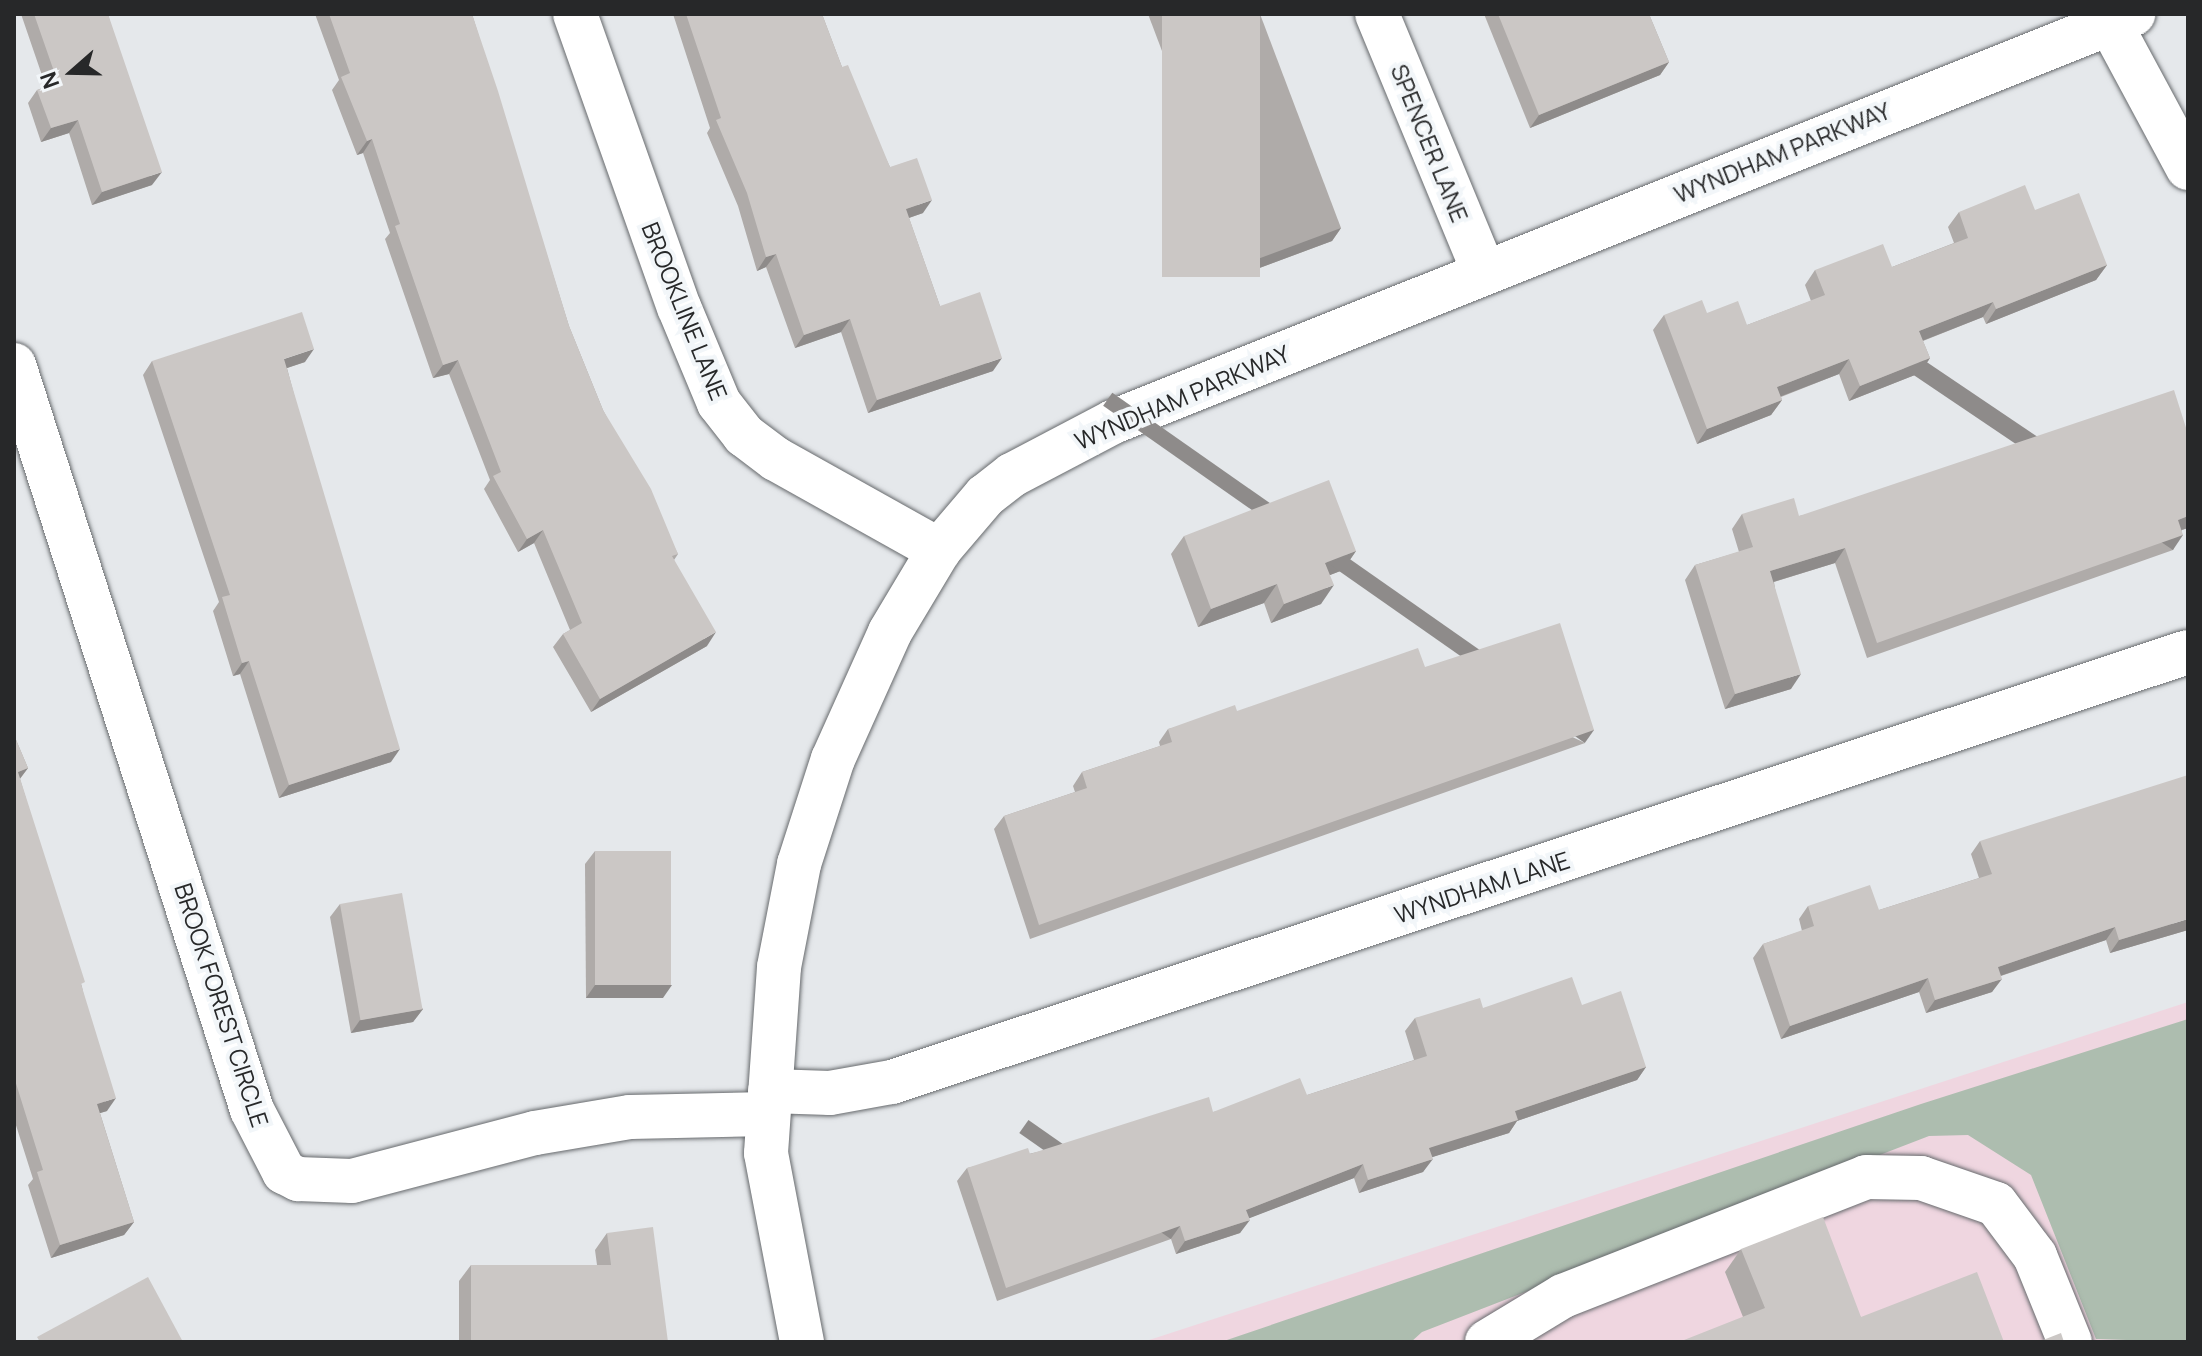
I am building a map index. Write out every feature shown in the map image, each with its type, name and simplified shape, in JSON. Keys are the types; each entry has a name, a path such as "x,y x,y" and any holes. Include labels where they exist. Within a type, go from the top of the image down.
{"street":[{"name":"BROOKLINE LANE","path":"575,14 679,307 719,403 744,435 776,459 939,550"},
{"name":"SPENCER LANE","path":"1377,14 1484,272"},
{"name":"WYNDHAM PARKWAY","path":"802,1342 772,1193 769,1102 779,967 799,864 833,759 890,632 939,550 994,489 1100,427 2116,17"},
{"path":"2116,17 2188,168"},
{"name":"BROOK FOREST CIRCLE","path":"14,365 252,1110 284,1172 298,1179 352,1181 535,1133 769,1102"},
{"name":"WYNDHAM LANE","path":"769,1102 892,1082 2188,652"},
{"path":"1487,1342 1563,1296 1866,1177 1921,1178 1996,1204 2035,1256 2070,1342"}],"shaded area":[{"path":"2188,1002 2188,1342 1143,1342"}],"green space":[{"path":"2188,1019 2188,1342 2096,1339 2031,1175 1968,1135 1929,1136 1422,1332 1411,1342 1221,1342 1921,1104"}],"building":[{"path":"34,14 108,14 162,172 102,192 78,120 51,128 37,90 58,83"},
{"path":"329,14 472,14 569,326 603,410 651,489 678,554 672,556 716,632 600,699 563,634 582,623 543,530 527,539 493,476 501,472 458,360 443,365 395,226 400,224 372,139 367,141 341,77 350,73"},
{"path":"686,14 822,14 842,67 848,65 890,167 917,158 932,200 906,209 940,306 980,292 1002,358 877,400 850,319 804,335 776,254 766,257 747,193 716,120 721,118"},
{"path":"1162,14 1260,14 1260,277 1162,277"},
{"path":"1498,14 1649,14 1669,62 1539,115"},
{"path":"2025,185 2035,210 2079,193 2107,265 1996,309 1993,302 1919,331 1930,358 1860,386 1849,359 1777,387 1782,400 1707,429 1664,315 1702,300 1707,313 1738,301 1747,325 1825,295 1815,270 1883,244 1892,267 1968,238 1959,212"},
{"path":"302,312 314,349 284,359 400,749 289,785 249,661 242,663 222,597 230,595 152,361"},
{"path":"2174,390 2188,434 2188,516 2178,520 2183,535 1877,643 1845,548 1770,571 1801,674 1735,694 1695,565 1753,547 1742,514 1794,498 1799,516"},
{"path":"1329,480 1356,551 1325,563 1334,585 1284,604 1277,584 1211,609 1184,536"},
{"path":"1560,623 1594,730 1039,925 1004,816 1087,788 1082,772 1172,742 1168,729 1235,705 1237,711 1418,648 1425,667"},
{"path":"14,735 28,768 18,772 85,982 81,984 116,1098 97,1104 134,1222 60,1245 37,1172 43,1170 14,1077"},
{"path":"2188,775 2188,919 2119,940 2115,927 1998,967 2002,979 1935,1000 1928,978 1790,1026 1763,944 1814,926 1808,906 1870,885 1879,910 1992,874 1980,841"},
{"path":"595,851 671,851 671,985 595,985"},
{"path":"402,893 422,1009 360,1020 340,904"},
{"path":"1572,977 1582,1005 1621,991 1646,1067 1515,1111 1518,1120 1429,1148 1433,1159 1368,1180 1363,1164 1246,1210 1250,1220 1185,1241 1180,1226 1006,1288 967,1168 1028,1148 1030,1154 1209,1097 1213,1112 1300,1078 1307,1095 1427,1056 1415,1018 1480,998 1483,1008"},
{"path":"1823,1217 1861,1317 1977,1272 2004,1342 1679,1342 1765,1308 1741,1249"},
{"path":"653,1227 668,1342 471,1342 471,1265 611,1265 607,1233"},
{"path":"148,1277 183,1342 40,1342 37,1337"},
{"path":"2061,1333 2064,1342 2038,1342"}]}
